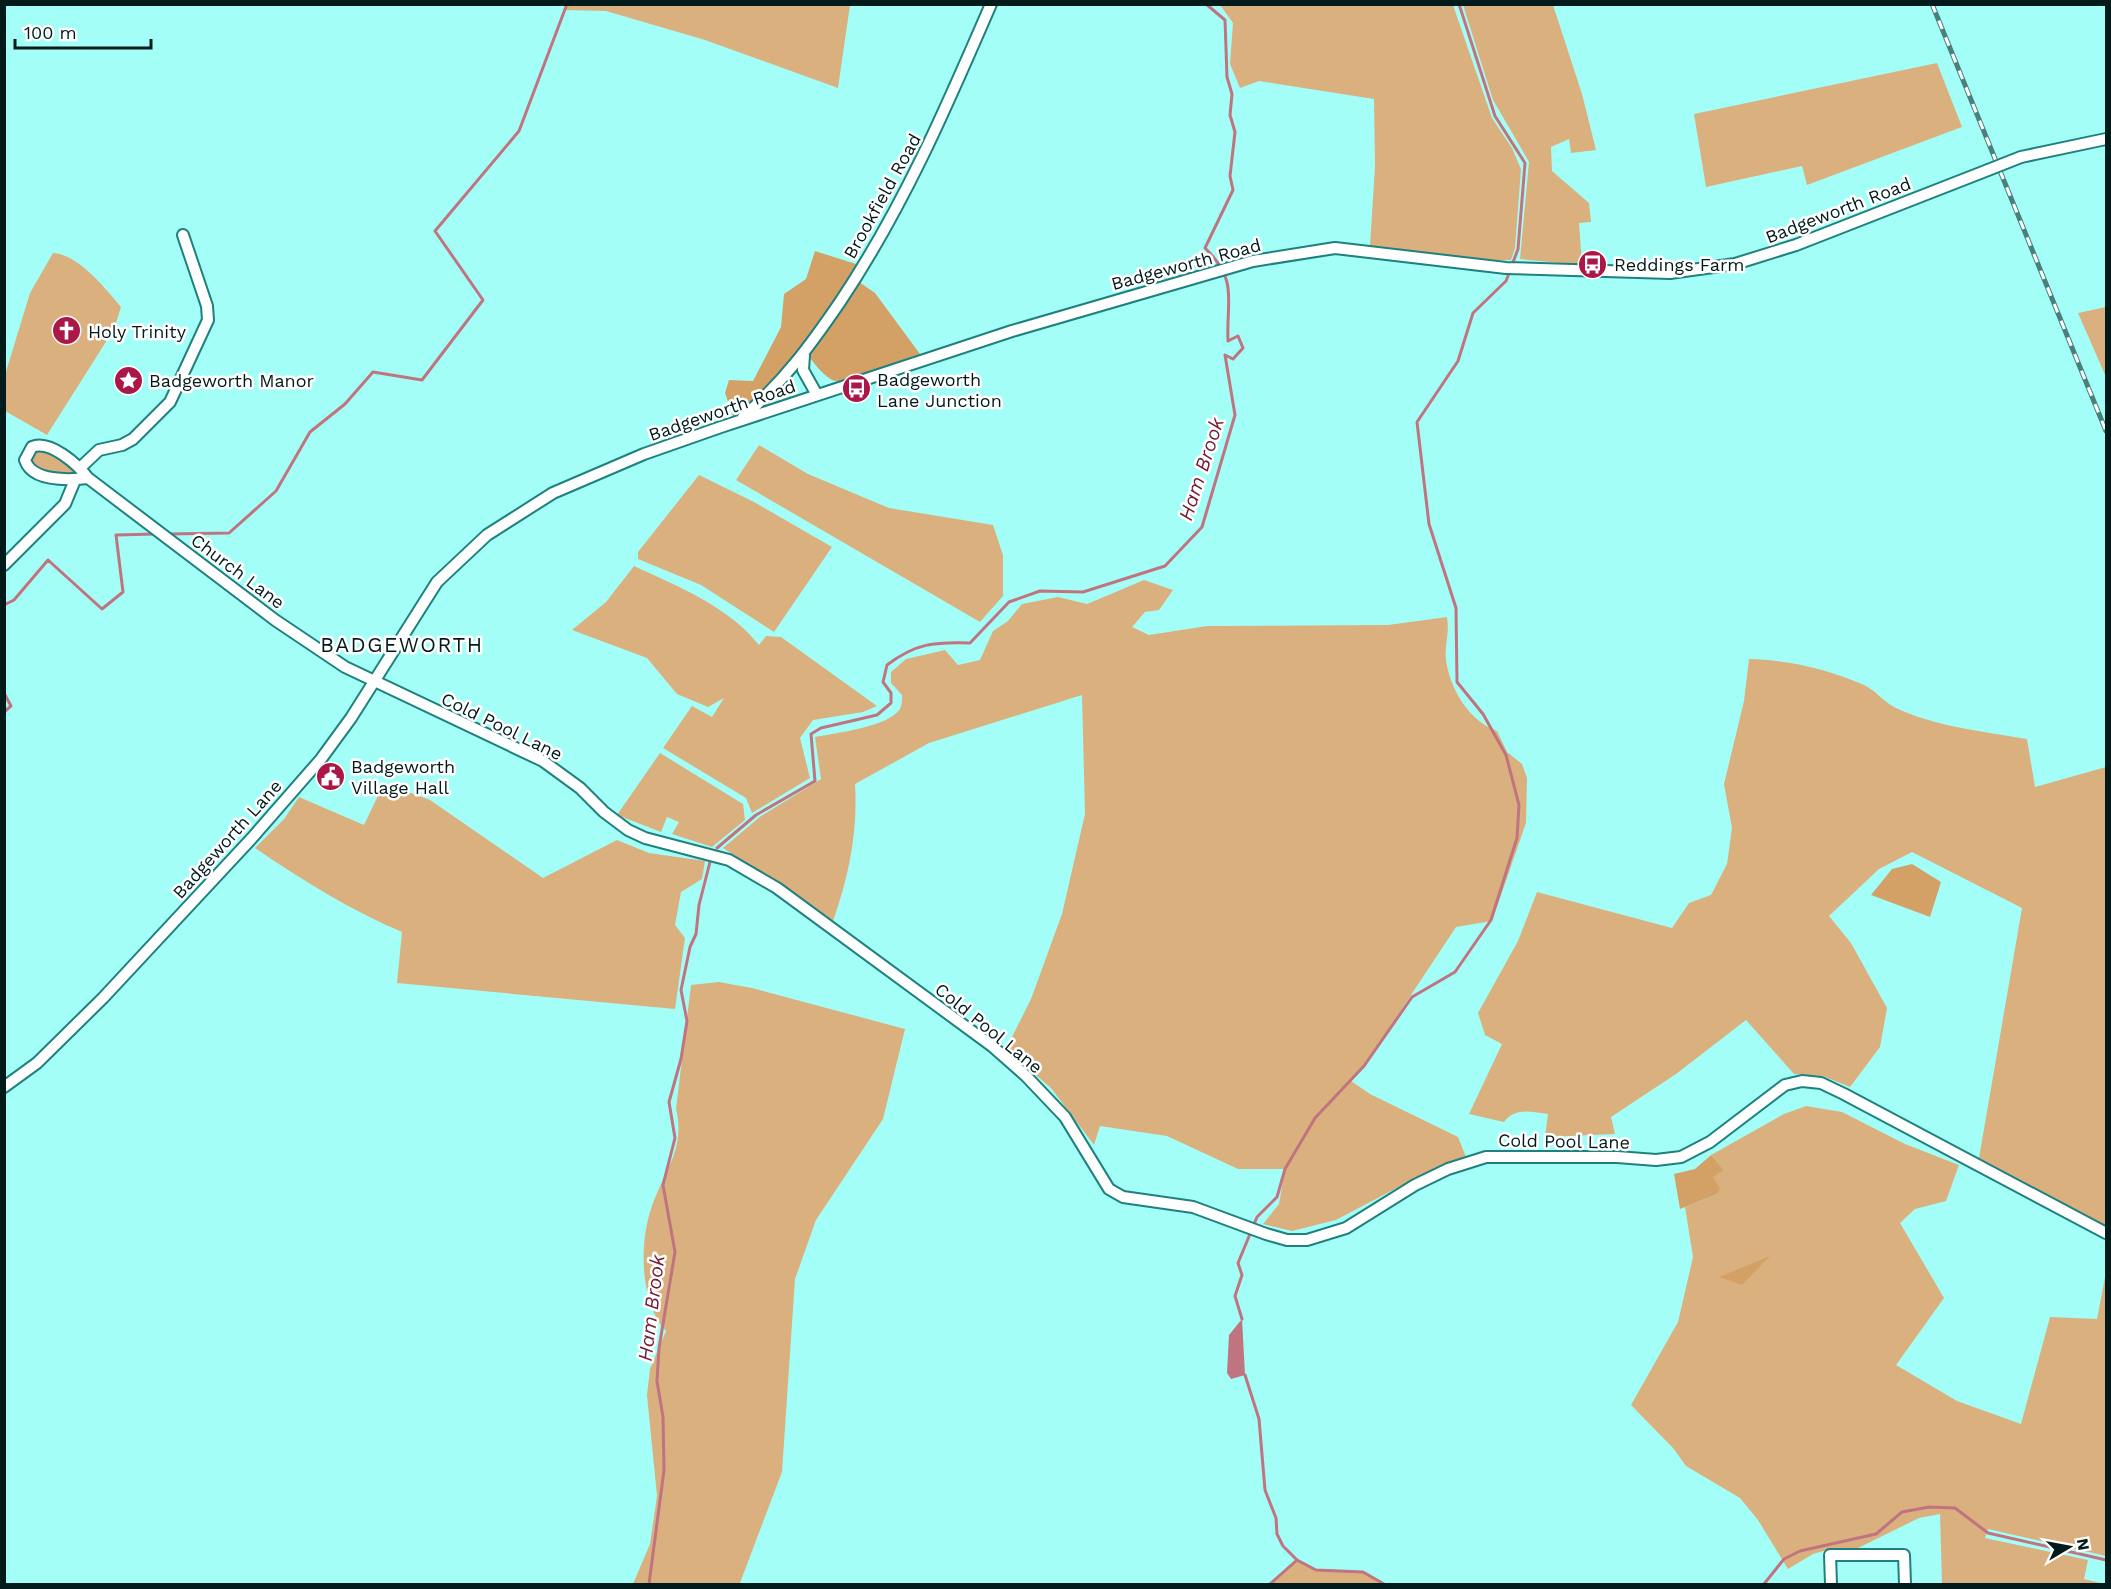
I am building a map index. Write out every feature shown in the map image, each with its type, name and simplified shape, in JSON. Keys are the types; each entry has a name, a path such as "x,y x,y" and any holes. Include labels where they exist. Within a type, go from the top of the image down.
{"street":[{"name":"Brookfield Road","path":"739,421 776,388 804,355 874,251 935,134 991,4"},
{"name":"Badgeworth Road","path":"437,582 487,535 553,493 644,454 1023,327 1253,261 1335,248 1506,268 1670,273 1735,264 1796,245 2021,157 2106,139"},
{"path":"80,468 99,450 122,445 134,439 170,402 208,320 207,306 183,235"},
{"path":"804,355 803,370 817,395"},
{"path":"776,388 778,404 788,405"},
{"name":"Church Lane","path":"88,478 75,480 43,476 34,471 25,460 32,447 38,444 47,446 80,468 88,478 275,620 345,668 374,681"},
{"path":"4,565 65,504 75,480"},
{"name":"Badgeworth Lane","path":"4,1087 37,1063 103,998 252,838 321,759 437,582"},
{"name":"Cold Pool Lane","path":"374,681 543,761 580,788 604,812 628,830 645,838 729,860 777,888 1009,1061 1065,1117 1109,1189 1123,1197 1193,1207 1266,1234 1287,1240 1307,1240 1346,1228 1415,1185 1448,1169 1486,1157 1617,1157 1656,1160 1681,1157 1710,1142 1785,1085 1803,1081 1821,1083 1844,1094 2106,1233"},
{"path":"1831,1584 1830,1555 1904,1555 1905,1584"}],"shaded area":[{"path":"566,5 850,5 838,88 705,40 606,11 564,10"},
{"path":"1220,5 1453,5 1492,118 1512,148 1521,169 1515,248 1511,260 1485,260 1370,246 1375,166 1374,99 1259,81 1240,88 1230,64 1233,23"},
{"path":"1463,5 1553,5 1582,94 1596,150 1571,153 1569,139 1551,147 1552,171 1589,203 1591,222 1579,223 1582,265 1520,259 1529,162 1493,100"},
{"path":"1937,63 1962,127 1807,185 1802,166 1706,187 1694,114"},
{"path":"815,251 859,265 852,277 875,293 920,354 850,380 839,381 832,380 824,374 803,349 750,404 733,416 725,393 729,380 753,381 781,327 784,294 806,279"},
{"path":"53,253 72,259 82,266 121,307 114,329 47,435 5,411 5,375 30,293"},
{"path":"2106,307 2106,377 2078,313"},
{"path":"759,445 808,474 889,508 993,525 1003,555 1003,596 980,622 736,480"},
{"path":"47,446 88,478 43,476 27,465 32,447"},
{"path":"699,475 754,502 832,547 774,632 701,585 638,559 638,552"},
{"path":"634,566 718,608 747,631 759,645 766,636 781,637 877,706 863,712 813,720 800,738 810,778 752,813 746,798 663,748 692,706 712,717 724,698 708,707 677,694 647,658 572,630 606,602"},
{"path":"1144,580 1173,590 1159,610 1145,612 1132,627 1149,635 1207,626 1388,625 1447,617 1446,660 1457,693 1462,703 1478,720 1497,731 1507,752 1522,764 1527,778 1526,823 1492,921 1456,927 1364,1066 1351,1081 1370,1094 1458,1137 1466,1157 1427,1172 1336,1220 1292,1231 1263,1224 1279,1204 1285,1169 1238,1169 1167,1136 1100,1126 1094,1145 1051,1088 1011,1053 1009,1043 1031,999 1062,914 1085,814 1082,695 929,743 855,784 854,836 844,887 833,921 723,848 761,816 821,779 815,737 873,725 894,715 900,709 902,695 891,683 891,672 906,659 945,650 958,665 980,660 993,631 1008,621 1022,604 1058,597 1087,604"},
{"path":"1749,659 1793,663 1836,674 1864,685 1886,702 1909,714 1959,727 2027,739 2035,787 2106,767 2106,1227 1979,1158 2022,908 1912,852 1879,869 1829,916 1851,943 1887,1008 1880,1047 1850,1087 1823,1076 1794,1074 1746,1020 1676,1074 1611,1117 1615,1134 1545,1137 1548,1114 1519,1112 1508,1117 1504,1122 1469,1114 1502,1044 1485,1035 1478,1013 1518,941 1537,892 1672,928 1689,903 1711,895 1727,864 1732,828 1724,784 1744,701"},
{"path":"660,753 743,804 745,820 712,847 672,834 679,822 667,817 661,832 617,815"},
{"path":"384,783 430,800 543,878 617,840 649,853 705,861 702,879 681,892 675,925 685,938 675,1009 397,983 402,932 327,894 255,848 284,819 299,797 364,825"},
{"path":"1912,864 1941,882 1930,917 1871,895 1892,869"},
{"path":"719,982 752,988 905,1029 883,1119 816,1220 795,1279 782,1472 740,1583 633,1584 650,1544 657,1496 647,1395 650,1369 666,1331 651,1305 644,1273 647,1223 676,1149 678,1124 676,1109 691,985"},
{"path":"1806,1106 1842,1112 1905,1144 1959,1165 1946,1201 1915,1209 1900,1223 1944,1298 1896,1365 1957,1401 2021,1424 2050,1317 2097,1319 2106,1272 2106,1556 1988,1529 1985,1538 2088,1560 2084,1579 2104,1584 1942,1584 1940,1514 1919,1518 1856,1549 1827,1550 1813,1554 1788,1569 1758,1520 1740,1498 1686,1466 1673,1448 1631,1405 1678,1322 1693,1257 1685,1207 1717,1194 1719,1189 1712,1177 1724,1170 1711,1155 1784,1114"},
{"path":"1711,1155 1724,1170 1713,1177 1720,1189 1717,1194 1680,1209 1674,1174 1695,1169"},
{"path":"1770,1256 1742,1285 1719,1277"},
{"path":"1242,1319 1245,1375 1231,1379 1227,1373 1229,1335"},
{"path":"1297,1560 1316,1570 1363,1572 1384,1584 1270,1584"}],"waterway":[{"path":"168,534 229,533 276,491 310,432 345,404 373,372 422,380 483,300 435,231 519,131 567,4"},
{"name":"Ham Brook","path":"717,848 756,815 815,781 811,734 821,728 877,715 891,703 891,693 883,682 887,665 897,658 926,645 970,643 1009,602 1040,591 1083,592 1165,566 1202,527 1235,415 1225,355 1233,359 1243,348 1238,336 1228,341 1227,281 1216,260 1205,248 1233,190 1230,176 1235,132 1230,115 1232,94 1227,77 1225,20 1206,4"},
{"path":"1459,4 1495,116 1525,163 1518,249 1512,265"},
{"path":"1242,1319 1235,1296 1242,1275 1238,1263 1257,1217 1277,1197 1285,1169 1315,1118 1364,1066 1412,997 1455,972 1491,920 1517,838 1519,805 1506,755 1483,714 1457,682 1456,608 1429,524 1417,422 1458,361 1473,313 1506,281 1510,271"},
{"path":"4,605 14,600 48,560 102,609 123,592 116,535 155,534"},
{"path":"4,693 11,706 4,712"},
{"name":"Ham Brook","path":"649,1584 664,1470 663,1417 657,1381 659,1348 675,1252 663,1185 675,1138 669,1102 681,1059 687,1021 681,990 690,947 696,934 699,905 710,862"},
{"path":"1245,1375 1259,1419 1265,1490 1276,1518 1277,1534 1283,1546 1297,1560 1316,1570 1363,1572 1384,1584"},
{"path":"1764,1584 1784,1559 1800,1551 1876,1534 1902,1512 1929,1507 1955,1508 1988,1533 2106,1560"},
{"path":"1270,1584 1297,1560"}],"railway":[{"path":"1932,4 2106,431"}],"place":[{"name":"Reddings Farm","path":"1593,264"},
{"name":"Holy Trinity","path":"67,331"},
{"name":"Badgeworth Manor","path":"128,380"},
{"name":"Badgeworth Lane Junction","path":"856,389"},
{"name":"Badgeworth Village Hall","path":"330,776"}],"district":[{"name":"BADGEWORTH","path":"402,644"}]}
